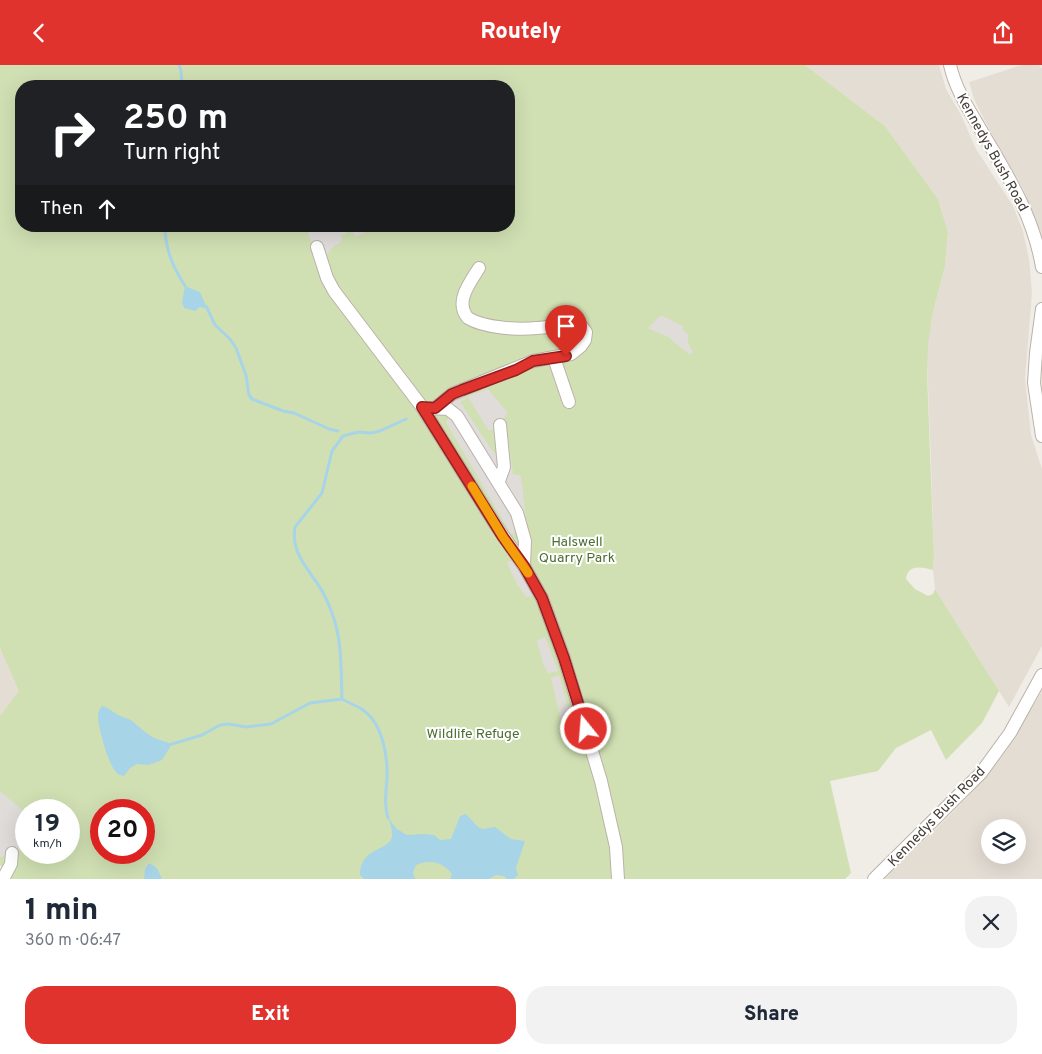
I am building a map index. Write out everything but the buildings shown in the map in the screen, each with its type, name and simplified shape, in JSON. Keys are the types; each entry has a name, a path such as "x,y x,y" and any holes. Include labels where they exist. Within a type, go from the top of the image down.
{"street":[{"name":"Kennedys Bush Road","path":"950,65 966,105 1020,197 1034,234 1042,267"},
{"path":"317,247 327,278 334,291 422,407 500,533 524,566 545,605 564,658 612,826 616,847 618,879"},
{"path":"435,408 452,394 516,370 533,361 560,357 576,351 585,340 586,332 580,325 566,324 537,329 513,328 484,324 468,318 462,302 479,268"},
{"path":"1042,309 1034,383 1042,436"},
{"path":"560,357 569,402"},
{"path":"422,407 448,409 458,416 517,513 521,523 525,548 524,566"},
{"path":"498,481 504,467 500,425"},
{"name":"Kennedys Bush Road","path":"874,879 981,773 1010,733 1042,675"},
{"path":"4,879 11,864 12,853"}],"shaded area":[{"path":"805,65 939,65 946,89 961,115 976,149 1013,206 1023,231 1029,259 1032,293 1025,379 1031,435 1042,469 1042,646 1009,707 935,589 926,339 945,266 948,232 938,199 885,126"},
{"path":"1022,65 1039,65 1042,69 1042,235 1023,189 974,99 969,82"},
{"path":"309,232 348,232 341,236 342,241 333,247 324,258 308,236"},
{"path":"352,232 365,232 356,237"},
{"path":"660,316 683,326 682,329 688,334 688,343 693,352 690,355 668,337 648,328"},
{"path":"488,389 508,413 502,420 513,474 521,476 527,528 511,534 446,422 450,415 449,403","holes":["468,397 489,431 497,427 498,453 491,449 460,402"]},
{"path":"511,560 534,596 526,597 517,584 507,563"},
{"path":"545,637 558,671 548,673 543,663 537,641"},
{"path":"0,648 20,691 0,716"},
{"path":"559,675 571,718 563,721 561,720 551,678"},
{"path":"1042,691 1042,879 884,879 950,815 987,776 1007,749"},
{"path":"0,791 15,804 15,852 0,857"}],"green space":[{"name":"Halswell Quarry Park","path":"0,65 805,65 885,126 938,199 948,232 945,266 932,316 928,344 927,372 933,570 912,569 907,574 906,579 915,589 928,596 933,594 935,589 999,691 982,723 946,760 931,730 896,748 878,771 830,781 851,873 845,879 8,879 8,871 0,865 0,716 19,691 0,648"}],"water":[{"path":"185,286 200,292 206,306 204,308 200,307 195,311 184,308 182,302"},
{"path":"102,706 131,720 154,738 172,744 162,760 149,765 137,764 130,768 124,776 119,775 107,755 98,722 99,711"},
{"path":"466,814 478,827 483,829 495,827 511,839 525,841 516,868 518,875 514,879 507,879 504,876 496,875 489,879 450,879 452,874 445,867 431,862 416,865 413,873 415,879 364,879 360,875 361,865 365,858 391,840 392,830 388,818 397,829 407,835 434,835 440,840 451,839 460,816"},
{"path":"148,864 151,864 157,868 162,879 144,879 145,869"}],"waterway":[{"path":"179,65 182,80"},
{"path":"165,232 170,257 185,286"},
{"path":"206,306 215,325 230,339 236,348 246,375 249,395 252,399 283,411 294,413 329,429 338,431"},
{"path":"172,744 202,735 220,725 229,724 246,727 271,724 310,703 342,699 340,650 335,622 323,592 297,551 294,536 295,527 322,493 332,451 343,436 358,432 371,433 380,431 406,419"},
{"path":"342,699 370,716 380,732 386,761 388,818"}],"slow traffic":[{"path":"472,486 510,549 528,573"}],"route":[{"path":"566,356 533,361 516,370 452,394 435,408 422,407 510,549 524,566 542,598 564,658 586,729"}],"park label":[{"name":"Wildlife Refuge","path":"473,733"}]}
